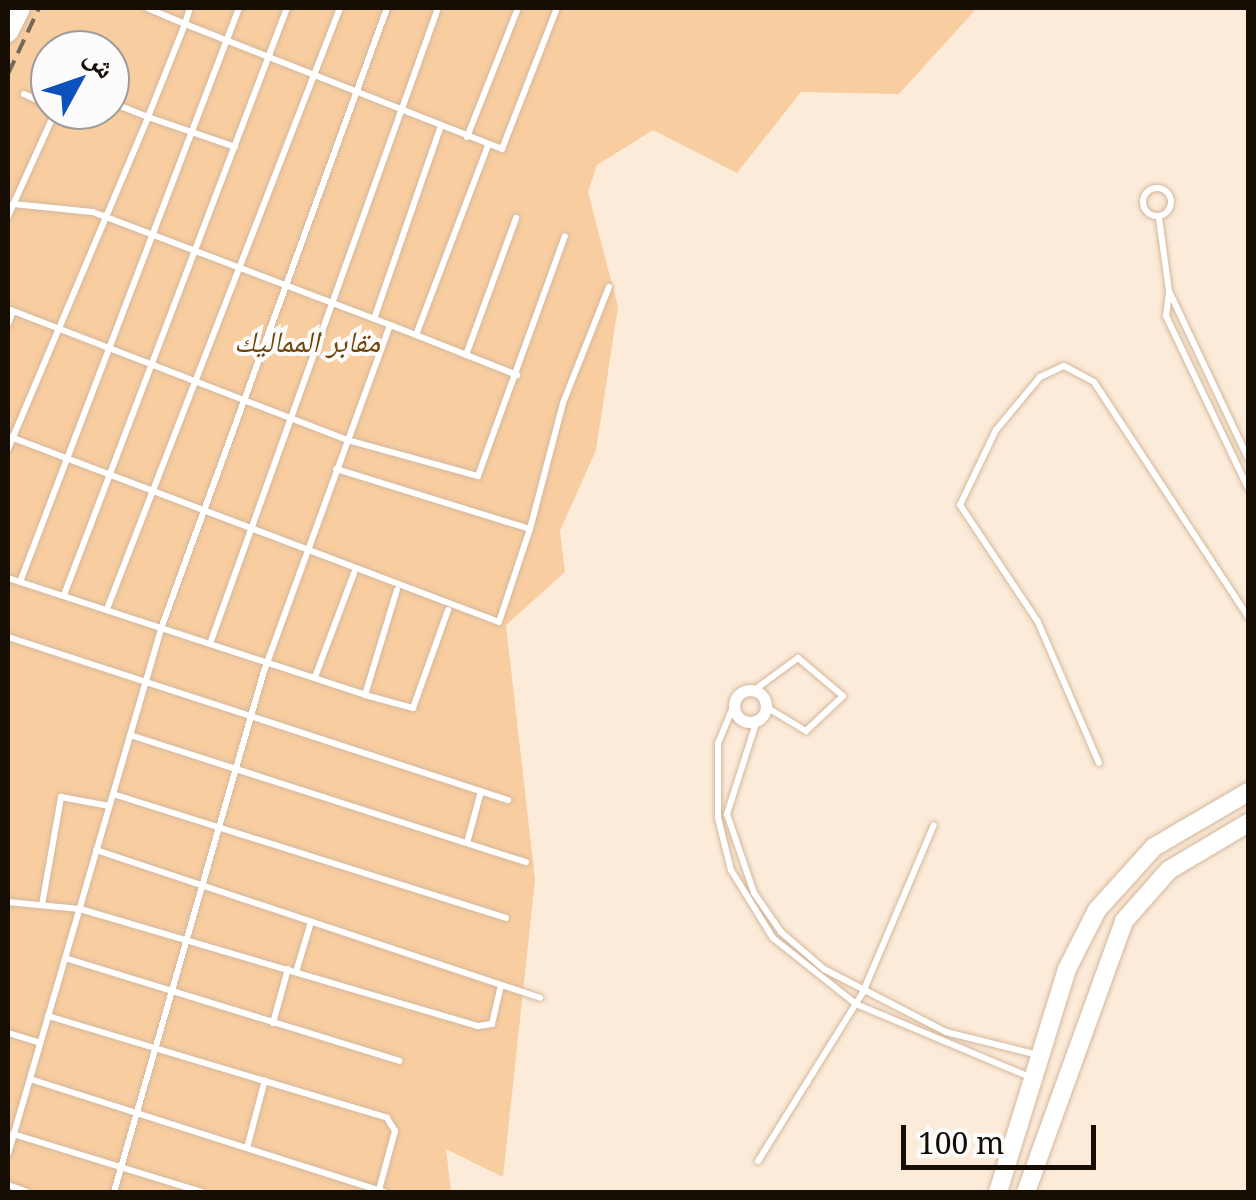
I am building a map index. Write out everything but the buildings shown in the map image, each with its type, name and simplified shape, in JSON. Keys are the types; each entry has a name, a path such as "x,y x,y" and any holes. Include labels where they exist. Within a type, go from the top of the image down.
{"highway":[{"path":"8,32 20,8"}],"main road":[{"path":"998,1192 1038,1080 1067,969 1110,892 1170,834 1248,792"},
{"path":"1026,1192 1124,921 1187,855 1248,823"}],"street":[{"path":"753,690 766,707 757,720 741,720 734,706 753,690"}],"lane":[{"path":"147,8 488,145 507,143 557,8"},
{"path":"8,449 10,436 106,218 190,8"},
{"path":"20,582 157,236 239,8"},
{"path":"64,596 287,8"},
{"path":"107,609 149,492 241,268 340,8"},
{"path":"8,1150 162,626 289,286 387,8"},
{"path":"211,641 295,420 332,302 438,8"},
{"path":"467,136 518,8"},
{"path":"24,94 30,97"},
{"path":"130,110 235,148"},
{"path":"374,319 441,126"},
{"path":"8,216 44,130"},
{"path":"416,335 488,145"},
{"path":"1159,218 1172,202 1151,188 1142,200 1159,218 1169,291 1166,316 1202,400 1248,488"},
{"path":"13,204 106,218 516,374"},
{"path":"466,354 516,218"},
{"path":"8,324 10,310 347,440 478,476 565,236"},
{"path":"10,436 448,610 499,622 530,529 562,402 609,286"},
{"path":"1169,291 1248,458"},
{"path":"114,1192 268,659 390,325"},
{"path":"1099,763 1038,622 960,505 996,430 1040,377 1064,366 1094,382 1248,616"},
{"path":"1202,400 1216,397"},
{"path":"336,470 530,529"},
{"path":"315,677 354,573"},
{"path":"8,578 413,708 448,610"},
{"path":"365,695 397,590"},
{"path":"8,637 252,712 508,800"},
{"path":"753,690 798,658 843,696 806,730 766,707"},
{"path":"734,706 718,744 718,794 732,870 788,956 856,1004 1038,1080"},
{"path":"757,720 727,814 744,871 795,948 863,992 946,1032 1044,1057"},
{"path":"130,735 526,862"},
{"path":"467,843 480,791"},
{"path":"113,794 506,918"},
{"path":"42,905 61,797 109,806"},
{"path":"758,1161 863,992 934,825"},
{"path":"96,850 540,998"},
{"path":"8,902 80,909 478,1026 492,1024 501,985"},
{"path":"273,1023 311,922"},
{"path":"65,958 399,1061"},
{"path":"30,1079 382,1191 392,1122 48,1016"},
{"path":"8,1033 40,1043"},
{"path":"247,1148 265,1080"},
{"path":"13,1134 202,1192"},
{"path":"8,1185 27,1192"}],"green space":[{"name":"مقابر المماليك","path":"8,8 977,8 899,94 801,92 737,173 653,130 597,165 588,192 618,307 596,450 560,531 565,572 506,625 535,880 503,1177 446,1149 451,1192 8,1192"}],"railway":[{"path":"8,74 39,8"}]}
